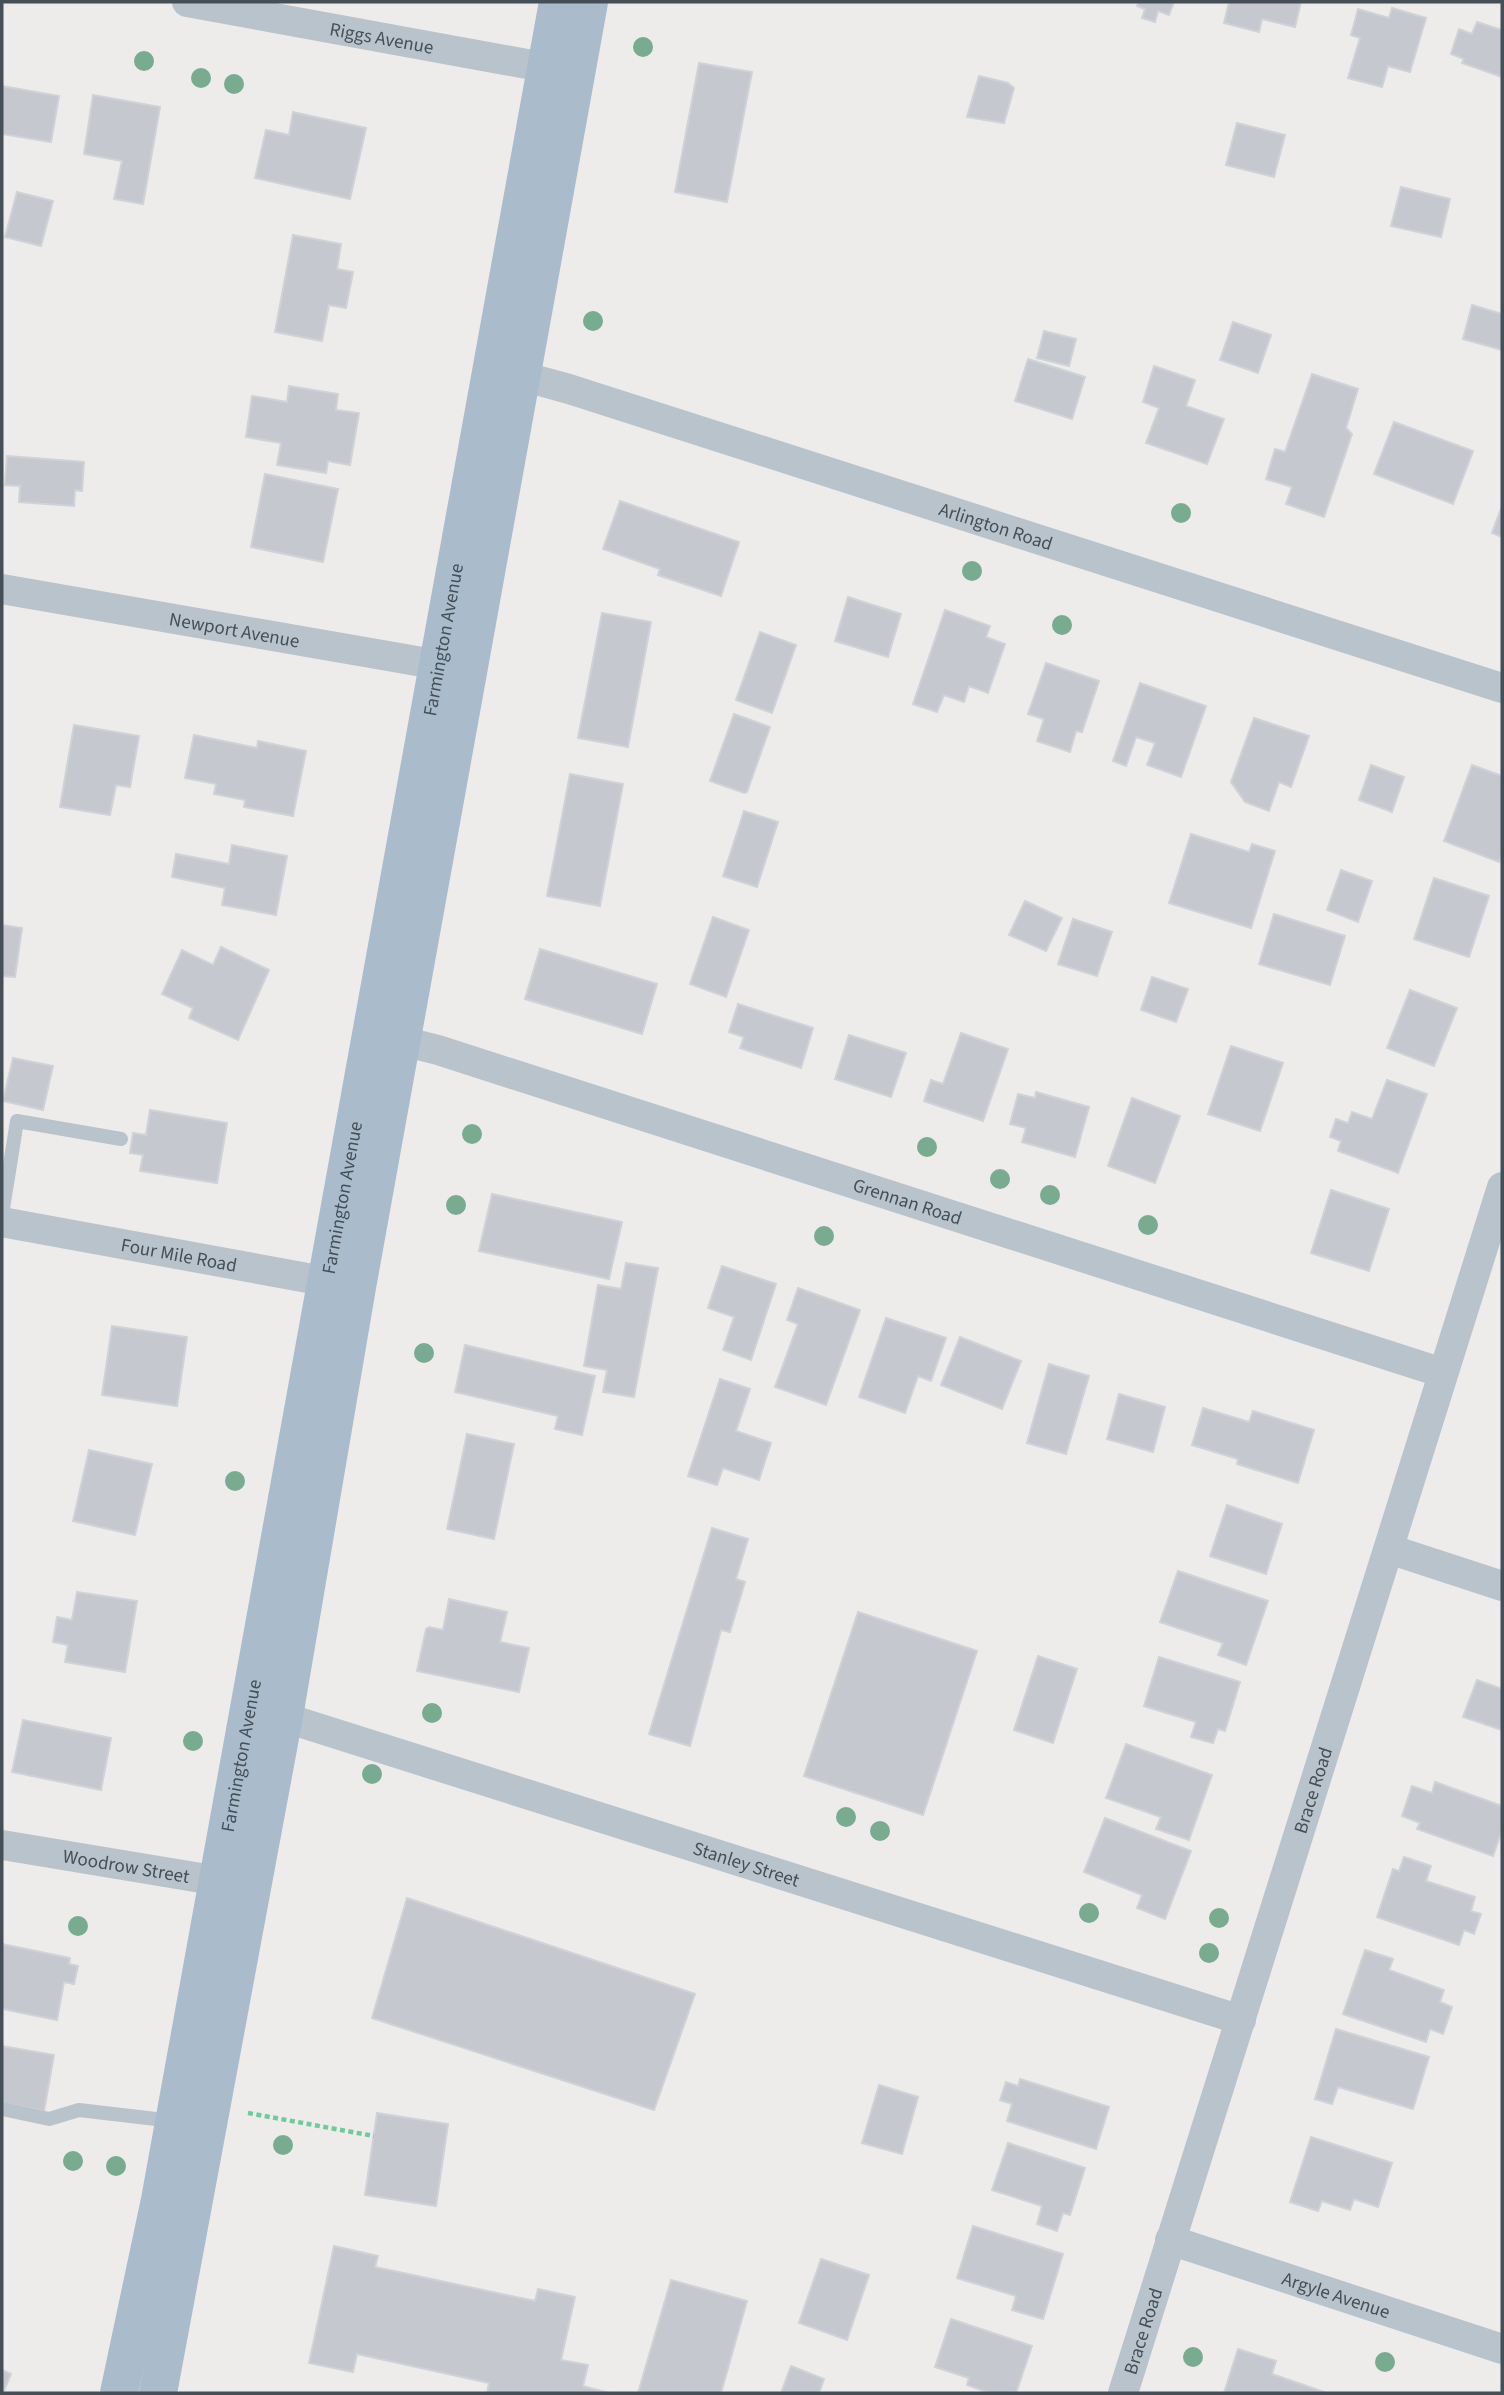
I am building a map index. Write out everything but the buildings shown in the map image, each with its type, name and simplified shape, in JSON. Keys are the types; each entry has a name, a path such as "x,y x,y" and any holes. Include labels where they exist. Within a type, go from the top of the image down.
{"main road":[{"name":"Farmington Avenue","path":"558,2 561,71"},
{"name":"Farmington Avenue","path":"158,2393 234,1883 267,1711 452,667 561,71 589,2"},
{"name":"Farmington Avenue","path":"119,2393 146,2272 174,2122 234,1883"}],"street":[{"name":"Riggs Avenue","path":"187,2 561,71"},
{"name":"Arlington Road","path":"506,371 1502,688"},
{"name":"Newport Avenue","path":"2,589 452,667"},
{"name":"Grennan Road","path":"387,1037 1443,1373"},
{"name":"Brace Road","path":"1122,2393 1502,1187"},
{"name":"Four Mile Road","path":"2,1222 342,1284"},
{"path":"1389,1549 1502,1586"},
{"name":"Stanley Street","path":"267,1711 1241,2020"},
{"name":"Woodrow Street","path":"2,1845 234,1883"},
{"name":"Argyle Avenue","path":"1170,2240 1502,2348"}],"lane":[{"path":"2,1215 17,1122 121,1139"},
{"path":"2,2109 49,2119 79,2110 174,2122"}],"path":[{"path":"244,2112 374,2136"}]}
